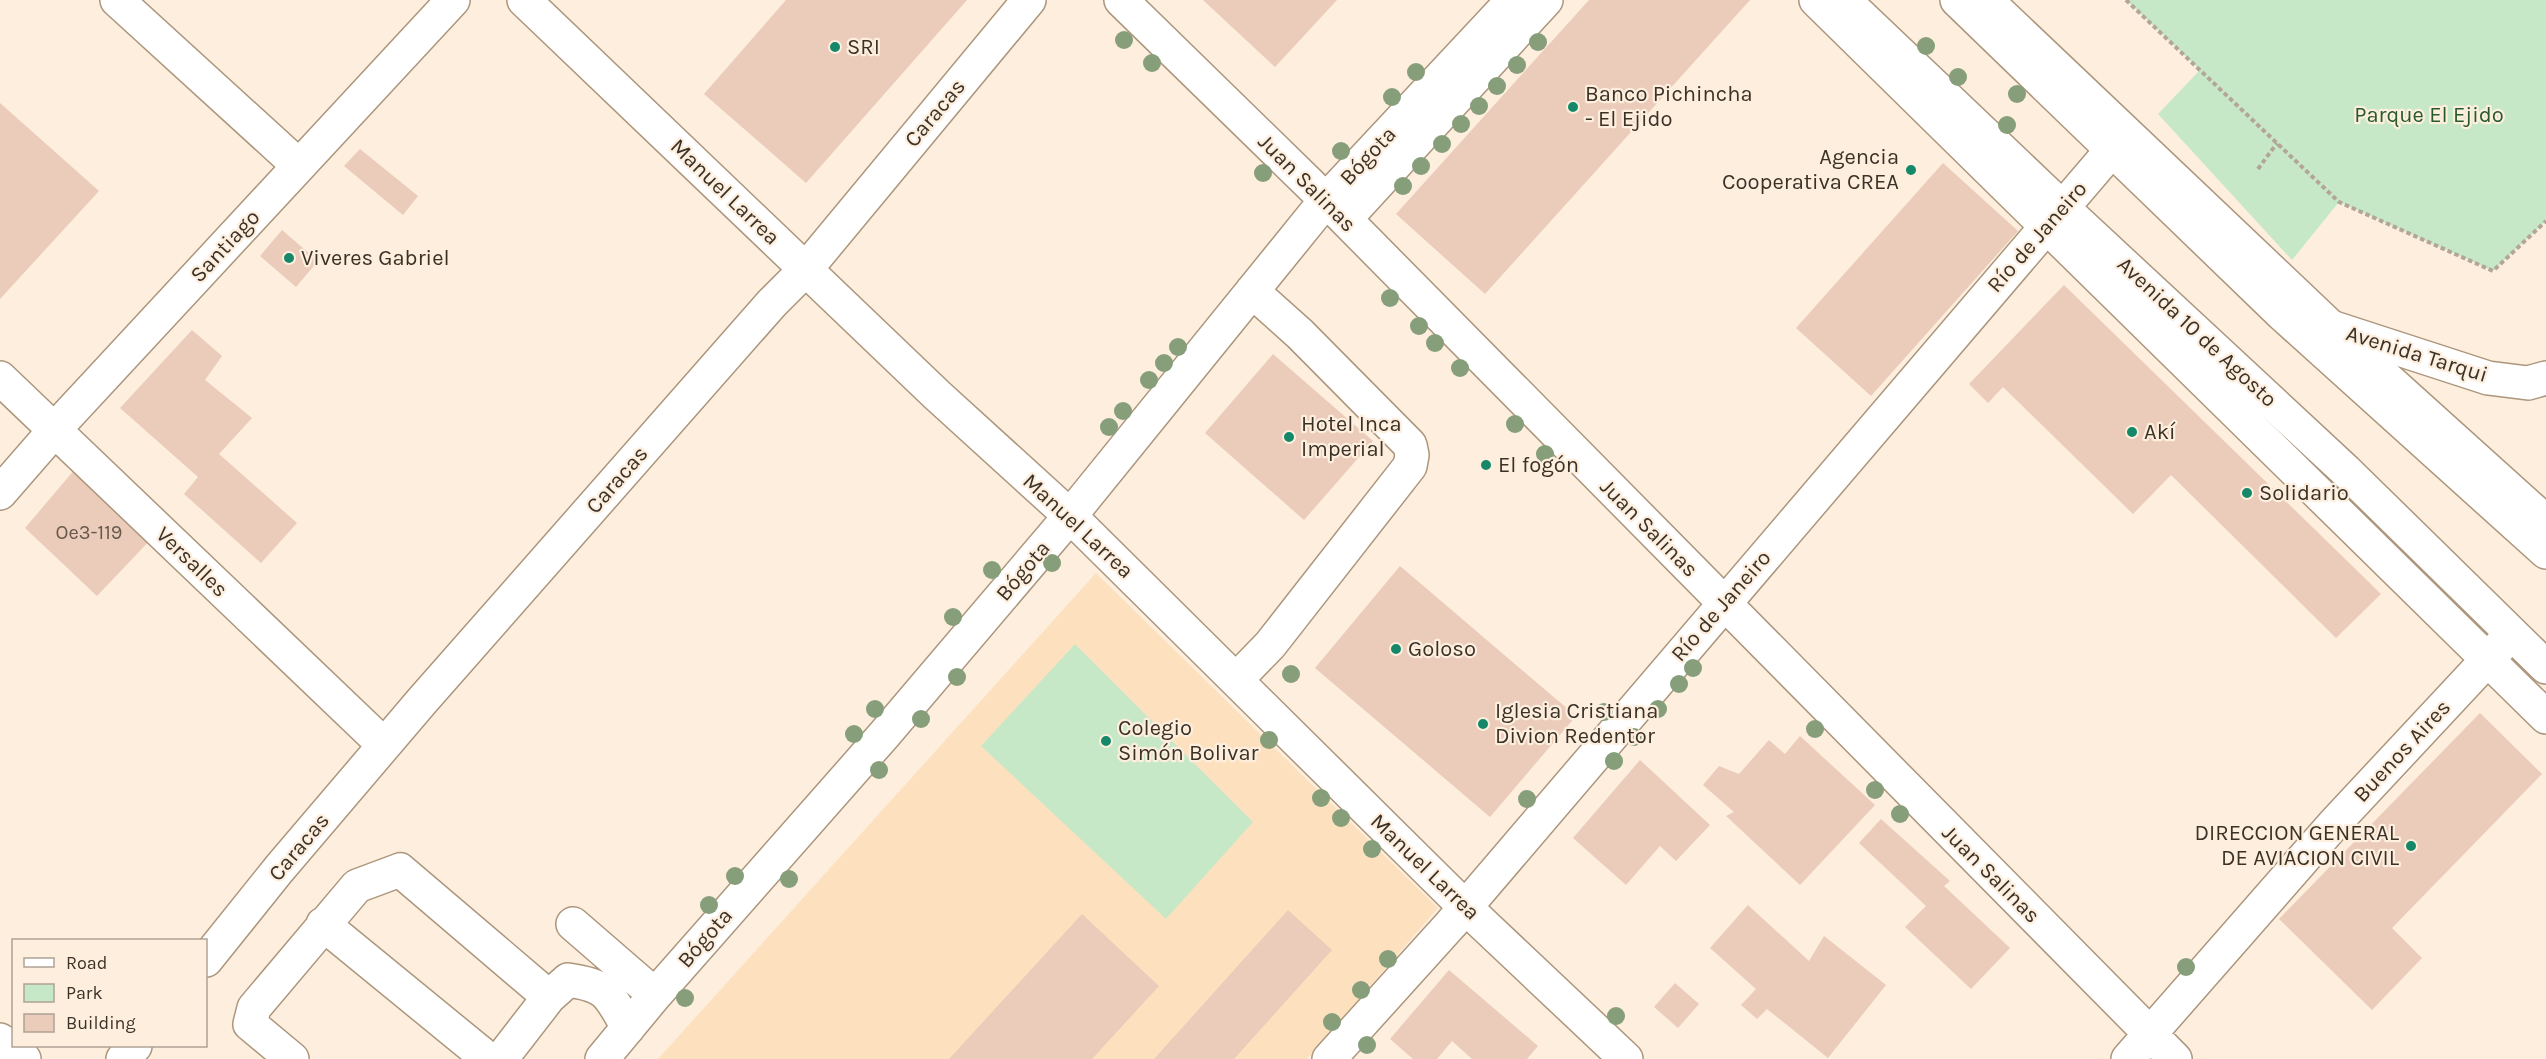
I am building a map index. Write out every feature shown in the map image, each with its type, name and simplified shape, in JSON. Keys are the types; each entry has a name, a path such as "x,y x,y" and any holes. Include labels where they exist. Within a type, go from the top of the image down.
{"street":[{"path":"117,0 299,166"},
{"name":"Santiago","path":"0,493 55,430 453,0"},
{"name":"Manuel Larrea","path":"524,0 937,395 1070,516 1465,907 1626,1059"},
{"name":"Caracas","path":"207,959 384,745 772,303 806,269 1029,0"},
{"name":"Juan Salinas","path":"1120,0 1336,210 2175,1059"},
{"name":"Bógota","path":"1336,210 1513,0"},
{"name":"Bógota","path":"602,1059 655,995 884,735 1070,516 1252,291 1546,0"},
{"path":"1816,0 2054,217 2546,717"},
{"name":"Avenida 10 de Agosto","path":"1844,0 2054,217 2346,471 2546,667"},
{"path":"1957,0 2111,151 2288,317 2546,552"},
{"path":"1986,0 2334,328 2546,522"},
{"name":"Río de Janeiro","path":"1329,1059 1465,907 2111,151"},
{"path":"1236,680 1270,645 1381,504 1410,466 1412,455 1410,446 1300,334 1252,291"},
{"name":"Avenida Tarqui","path":"2288,317 2334,328 2487,378 2528,383 2546,378"},
{"name":"Versalles","path":"0,378 384,745"},
{"name":"Buenos Aires","path":"2128,1059 2332,825 2512,634"},
{"path":"292,1059 250,1024 254,1008 357,886 400,870 549,997"},
{"path":"323,924 488,1059"},
{"path":"573,924 655,995"},
{"path":"501,1059 549,997 568,980 594,984 612,998 628,1028"},
{"path":"0,1040 24,1059"},
{"path":"123,1059 134,1047"}],"path":[{"path":"2126,0 2339,202 2493,271 2546,221"},
{"path":"2258,169 2277,143"}],"shaded area":[{"name":"Colegio Simón Bolivar","path":"1096,573 1438,908 1307,1059 658,1059"}],"green space":[{"name":"Parque El Ejido","path":"2126,0 2546,0 2546,221 2493,271 2339,202 2292,260 2158,114 2200,70"},
{"path":"1075,644 1253,822 1166,919 981,746"}],"building":[{"name":"SRI","path":"786,0 967,0 806,183 704,94"},
{"path":"1203,0 1337,0 1275,67"},
{"name":"Banco Pichincha - El Ejido","path":"1589,0 1750,0 1485,294 1396,214"},
{"path":"0,103 99,191 0,299"},
{"path":"360,149 418,196 403,215 344,166"},
{"path":"1943,163 2018,231 1871,396 1796,328"},
{"name":"Viveres Gabriel","path":"282,230 318,261 296,287 260,256"},
{"path":"2064,285 2381,594 2336,638 2171,475 2133,514 2003,387 1988,403 1969,384"},
{"path":"192,330 222,356 205,380 252,418 219,454 297,523 261,563 184,494 198,477 120,408"},
{"name":"Hotel Inca Imperial","path":"1273,354 1373,441 1304,520 1205,433"},
{"path":"76,468 153,537 97,596 25,528"},
{"path":"1400,566 1576,716 1490,817 1315,668"},
{"name":"DIRECCION GENERAL DE AVIACION CIVIL","path":"2480,713 2542,774 2392,928 2422,958 2372,1010 2279,919"},
{"path":"1800,736 1875,805 1800,885 1726,816 1734,812 1703,785 1719,766 1739,774 1769,740 1785,754"},
{"path":"1640,760 1710,825 1676,861 1660,846 1626,885 1573,838"},
{"path":"1881,819 1950,881 1944,886 2010,948 1971,989 1905,927 1926,906 1859,843"},
{"path":"1748,905 1809,961 1824,936 1886,985 1828,1058 1767,1009 1757,1019 1741,1005 1756,989 1710,948"},
{"path":"1288,910 1332,950 1234,1059 1154,1059"},
{"path":"1082,914 1159,986 1092,1059 949,1059"},
{"path":"1449,970 1538,1046 1527,1059 1472,1059 1452,1041 1437,1059 1413,1059 1390,1039"},
{"path":"1675,983 1699,1004 1678,1028 1654,1007"}],"place":[{"name":"SRI","path":"835,47"},
{"name":"Banco Pichincha - El Ejido","path":"1573,107"},
{"name":"Agencia Cooperativa CREA","path":"1911,170"},
{"name":"Viveres Gabriel","path":"289,258"},
{"name":"Akí","path":"2132,432"},
{"name":"Hotel Inca Imperial","path":"1289,437"},
{"name":"El fogón","path":"1486,465"},
{"name":"Solidario","path":"2247,493"},
{"name":"Goloso","path":"1396,649"},
{"name":"Iglesia Cristiana Divion Redentor","path":"1483,724"},
{"name":"Colegio Simón Bolivar","path":"1106,741"},
{"name":"DIRECCION GENERAL DE AVIACION CIVIL","path":"2411,846"}]}
